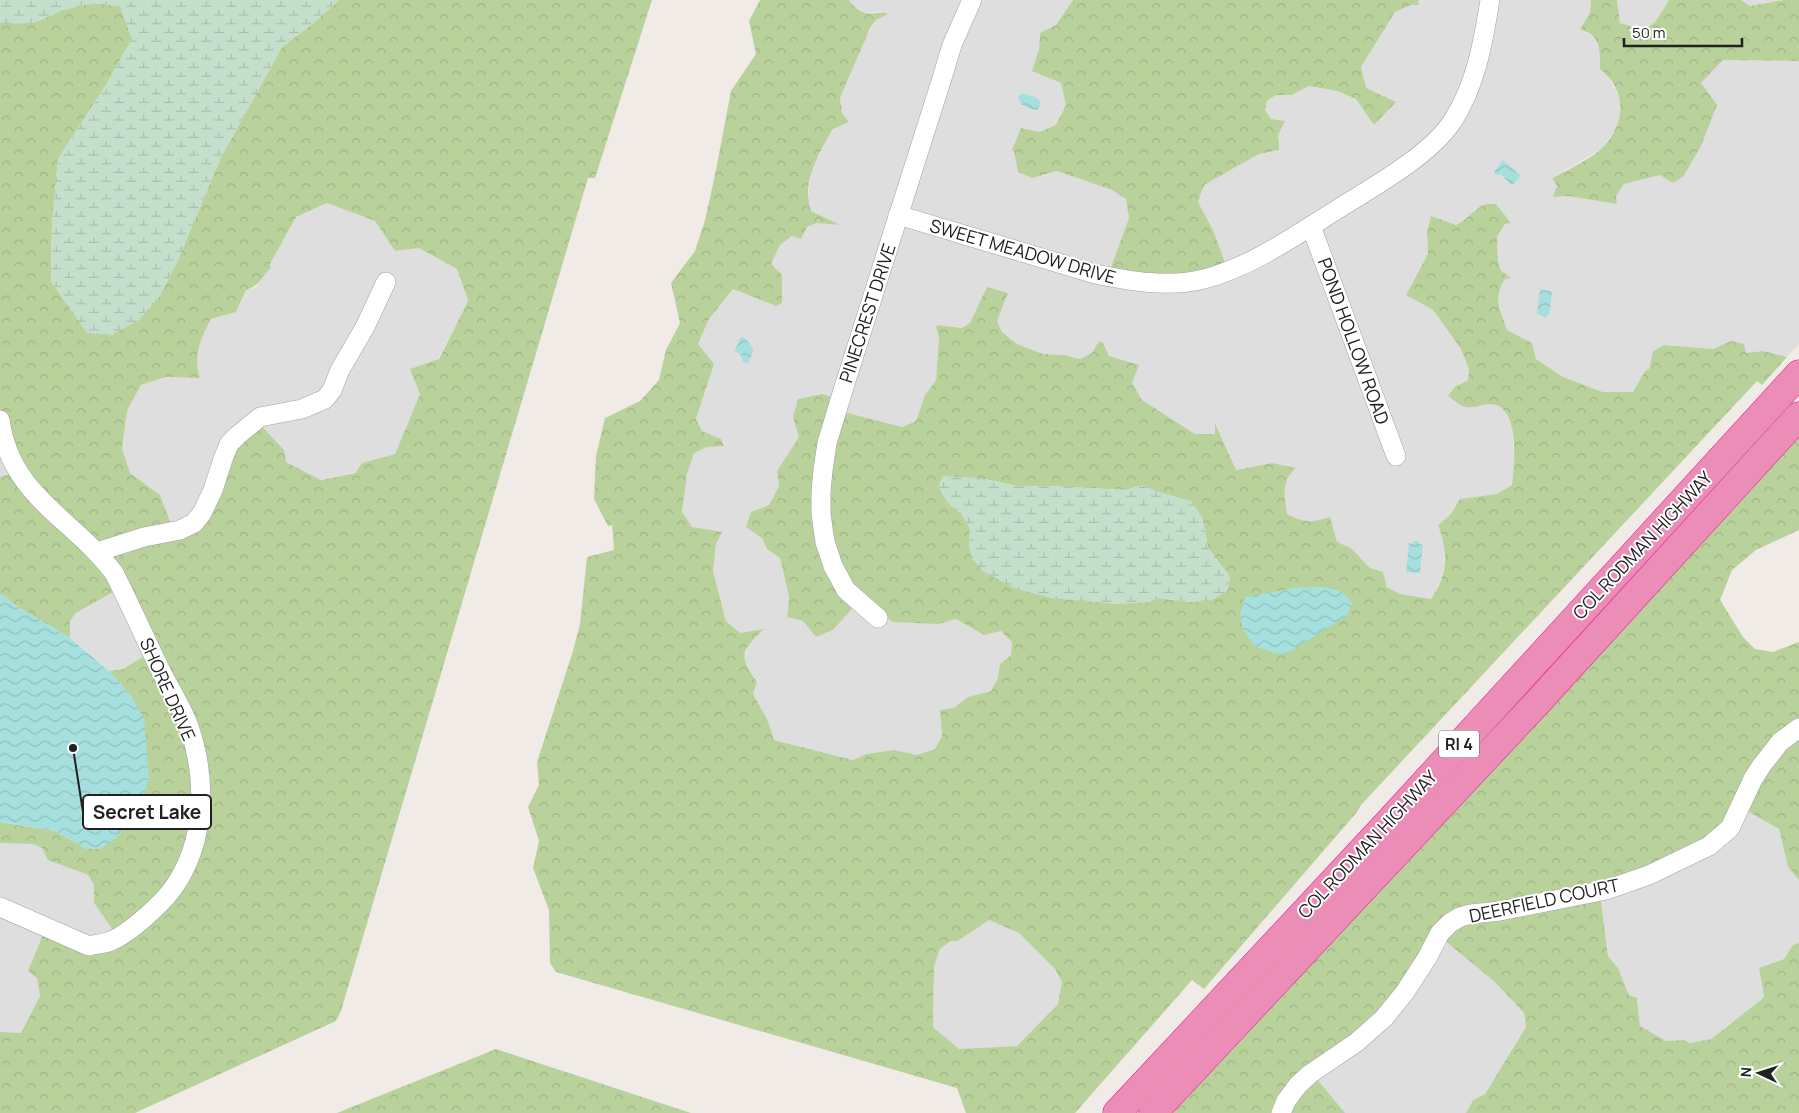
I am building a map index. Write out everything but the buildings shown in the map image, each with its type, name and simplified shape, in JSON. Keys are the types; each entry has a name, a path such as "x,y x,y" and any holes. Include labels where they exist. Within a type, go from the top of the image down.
{"highway":[{"name":"COL RODMAN HIGHWAY","path":"1117,1113 1386,824 1799,374"},
{"name":"COL RODMAN HIGHWAY","path":"1153,1113 1536,704 1799,416"}],"street":[{"name":"PINECREST DRIVE","path":"878,618 846,590 833,566 825,542 821,514 821,492 827,442 952,45 972,0"},
{"name":"SWEET MEADOW DRIVE","path":"898,215 1095,274 1160,283 1179,283 1204,279 1269,252 1382,182 1416,158 1433,143 1450,124 1471,86 1478,63 1490,0"},
{"name":"POND HOLLOW ROAD","path":"1311,226 1396,456"},
{"path":"97,552 180,530 194,523 202,513 213,490 229,444 238,435 260,417 302,409 325,399 332,390 340,370 365,327 386,282"},
{"name":"SHORE DRIVE","path":"0,420 2,435 8,453 24,481 60,520 97,552 114,573 188,725 199,768 200,789 198,829 187,866 168,896 156,908 113,940 89,946 0,907"},
{"name":"DEERFIELD COURT","path":"1281,1113 1286,1101 1298,1085 1310,1074 1357,1042 1384,1018 1405,992 1427,958 1440,933 1450,923 1460,917 1471,914 1500,911 1606,890 1649,875 1709,846 1730,828 1753,779 1762,765 1780,742 1799,728"}],"shaded area":[{"path":"849,0 1073,0 1056,25 1040,33 1039,49 1032,71 1061,83 1066,105 1057,125 1039,132 1014,152 1018,172 1032,178 1057,171 1112,190 1126,199 1129,218 1108,275 1213,230 1198,202 1204,185 1259,154 1279,150 1271,119 1265,110 1267,101 1276,95 1292,95 1309,86 1337,91 1356,99 1375,124 1361,67 1395,11 1411,5 1419,5 1418,0 1591,0 1590,12 1580,30 1595,36 1600,46 1600,69 1607,75 1621,99 1619,125 1601,149 1552,178 1557,186 1554,197 1568,196 1617,203 1616,196 1624,184 1660,175 1673,182 1683,177 1701,146 1701,83 1723,60 1799,61 1799,344 1787,357 1763,351 1746,353 1731,341 1714,349 1664,345 1653,351 1649,369 1645,371 1633,392 1603,392 1563,377 1536,359 1532,343 1507,330 1497,296 1499,288 1505,279 1511,278 1501,271 1498,261 1497,237 1505,224 1511,223 1496,204 1491,203 1475,209 1465,222 1456,225 1431,216 1427,233 1428,254 1406,295 1433,310 1461,349 1469,369 1468,380 1455,387 1464,407 1495,404 1506,411 1512,425 1514,460 1512,485 1497,494 1460,500 1451,514 1438,525 1444,541 1444,565 1442,577 1431,599 1400,594 1387,587 1383,572 1370,568 1351,548 1337,543 1317,521 1300,521 1287,514 1284,484 1290,474 1296,469 1272,463 1236,470 1216,424 1215,434 1195,434 1142,400 1132,383 1099,341 1092,353 1080,359 1063,355 1043,354 1017,344 1002,332 997,321 970,323 962,328 938,325 936,327 939,338 936,381 925,395 916,421 902,427 844,412 842,400 822,394 816,395 793,417 800,436 777,471 779,486 769,505 751,512 767,549 780,558 789,597 787,617 803,621 816,637 833,630 860,600 939,624 956,619 984,635 1001,631 1012,642 1011,655 1000,664 998,678 991,691 968,697 954,708 940,710 942,736 935,749 917,756 894,750 866,754 853,760 774,740 768,721 753,694 757,682 744,660 749,643 763,630 740,633 726,621 713,571 716,544 691,527 682,512 687,474 694,452 707,447 724,446 721,439 702,431 696,419 708,383 698,344 709,319 733,289 776,306 771,264 780,245 792,236 801,239 807,227 818,223 838,225 811,211 808,201 811,170 842,113 840,98 871,26 883,11 867,13 850,4"},
{"path":"1617,0 1669,0 1656,21 1644,30 1620,23"},
{"path":"1741,0 1783,0 1750,6"},
{"path":"327,203 375,221 395,251 419,248 457,269 468,300 466,305 420,394 395,454 362,463 355,472 321,480 286,462 198,518 173,529 160,495 130,473 122,448 127,411 141,385 165,377 200,378 196,366 199,341 211,319 236,312 246,290 256,287 271,268 270,264 296,217"},
{"path":"0,435 16,472 0,477"},
{"path":"118,589 149,653 123,669 109,671 70,638 70,621 76,613"},
{"path":"1747,811 1779,829 1788,867 1799,880 1799,943 1793,945 1784,959 1759,968 1764,996 1737,1020 1730,1023 1711,1039 1690,1043 1683,1040 1666,1041 1640,1026 1637,998 1629,995 1618,968 1608,956 1600,893"},
{"path":"0,843 33,844 42,848 48,860 88,875 94,885 94,903 115,933 37,978 40,996 21,1033 0,1032"},
{"path":"989,920 1019,933 1055,969 1062,982 1058,1004 1017,1046 958,1049 933,1027 934,966 940,949 951,941 959,941"},
{"path":"1444,940 1495,982 1524,1013 1526,1027 1485,1094 1473,1100 1466,1113 1345,1113 1316,1078"}],"green space":[{"path":"0,0 339,0 282,47 221,157 177,262 159,297 139,320 112,335 87,333 51,282 52,224 58,159 106,85 132,39 120,6 93,3 62,10 34,23 5,24 0,23"},
{"path":"339,0 652,0 595,178 588,178 341,1011 336,1021 135,1113 0,1113 0,1032 21,1033 40,996 37,978 28,971 45,930 83,945 115,933 94,903 94,885 88,875 48,860 42,848 33,844 0,843 0,822 55,831 87,849 132,697 109,671 123,669 149,653 118,589 76,613 70,621 70,638 18,607 0,593 0,477 16,472 0,435 0,23 34,23 62,10 93,3 120,6 132,39 106,85 58,159 52,224 51,282 159,297 177,262 221,157 282,47","holes":["327,203 375,221 395,251 419,248 457,269 468,300 439,359 410,369 420,394 395,454 362,463 355,473 321,480 286,462 284,450 257,421 227,445 188,526 173,529 160,495 130,473 122,448 127,411 141,385 165,377 200,378 197,362 199,348 211,319 236,312 246,290 258,283 271,268 270,264 296,217"]},
{"path":"760,0 849,0 859,10 864,12 888,14 876,20 871,26 840,98 842,113 849,122 833,129 817,158 810,178 808,200 811,211 840,225 817,223 807,227 801,239 792,236 780,245 771,264 782,275 782,303 776,306 733,289 709,319 698,344 714,364 696,419 702,431 721,439 724,446 707,447 694,453 687,474 682,512 692,527 722,532 716,544 713,571 726,621 740,633 764,629 747,649 745,660 757,682 753,694 768,721 774,740 853,760 866,754 894,750 917,755 935,749 942,736 940,710 954,708 968,697 991,691 998,678 1000,664 1011,655 1012,642 1001,631 984,635 956,619 939,624 893,622 862,600 833,630 816,637 803,621 787,617 789,597 780,558 767,549 762,538 746,527 751,512 769,505 779,486 777,471 799,437 793,417 798,399 822,394 842,400 844,412 902,427 916,421 925,395 936,380 939,338 936,327 938,325 962,328 970,323 987,287 1008,293 997,321 1002,332 1017,344 1043,354 1063,355 1080,359 1092,353 1099,341 1103,343 1109,356 1139,365 1132,383 1142,400 1195,434 1215,434 1215,423 1236,470 1272,463 1296,468 1288,478 1285,489 1287,514 1308,521 1330,517 1337,542 1351,548 1370,568 1383,572 1387,587 1400,594 1431,599 1440,583 1445,564 1442,537 1438,525 1451,514 1460,499 1497,494 1512,485 1514,440 1509,418 1504,410 1492,404 1465,407 1448,396 1455,387 1468,380 1469,369 1461,349 1433,310 1406,295 1428,254 1427,233 1431,216 1456,225 1483,205 1496,204 1511,223 1505,224 1497,237 1498,261 1501,271 1511,278 1505,279 1498,298 1507,330 1532,343 1536,359 1563,377 1603,392 1633,392 1645,371 1649,369 1653,351 1664,345 1713,349 1731,341 1744,344 1746,353 1763,351 1787,357 1762,385 1757,381 1361,805 1357,812 1204,989 1192,980 1075,1113 966,1113 957,1088 556,972 550,963 549,910 533,868 539,841 528,807 539,785 537,762 580,624 587,557 614,550 612,525 608,526 594,499 596,456 605,418 640,401 659,380 666,350 680,323 671,283 695,251 705,220 731,91 756,54 749,21","holes":["979,478 1022,487 1046,486 1126,490 1143,485 1202,517 1208,548 1230,577 1227,591 1189,602 1158,598 969,546 970,528 962,515","989,920 1019,933 1055,969 1062,982 1058,1004 1017,1046 959,1049 933,1027 934,966 940,949 951,941 958,941"]},
{"path":"1073,0 1418,0 1419,5 1411,5 1395,12 1361,67 1366,88 1396,102 1374,125 1356,99 1337,91 1309,86 1292,95 1276,95 1267,101 1265,110 1271,119 1285,121 1278,135 1279,150 1259,154 1204,185 1198,202 1213,230 1228,271 1225,273 1108,275 1129,218 1126,199 1112,190 1057,171 1032,178 1018,172 1012,150 1021,128 1039,132 1056,125 1066,105 1061,83 1032,71 1039,49 1040,33 1056,25"},
{"path":"1591,0 1617,0 1620,23 1644,30 1656,21 1669,0 1741,0 1750,6 1783,0 1799,0 1799,61 1723,60 1701,83 1717,105 1701,146 1683,177 1673,183 1660,175 1624,184 1616,196 1617,204 1568,196 1553,197 1557,186 1552,178 1584,161 1601,149 1609,140 1619,119 1619,98 1615,87 1600,69 1600,56 1596,40 1592,35 1580,30 1590,12"},
{"path":"1799,418 1799,530 1756,550 1732,570 1720,600 1743,637 1755,649 1773,652 1799,642 1799,880 1788,867 1779,829 1747,811 1706,848 1600,894 1608,956 1618,968 1629,995 1637,998 1640,1026 1666,1041 1683,1040 1690,1043 1711,1039 1762,999 1764,996 1759,968 1784,959 1793,945 1799,943 1799,1113 1466,1113 1473,1100 1485,1094 1526,1027 1524,1013 1495,982 1444,940 1419,970 1316,1078 1345,1113 1173,1113"},
{"path":"943,476 979,478 1022,487 1046,486 1126,490 1143,485 1153,490 1191,501 1202,517 1208,548 1230,577 1227,591 1210,601 1189,602 1158,598 1152,602 1116,604 1051,598 1014,588 984,572 972,559 969,546 970,528 962,515 948,503 938,487"},
{"path":"496,1049 691,1113 337,1113"}],"water":[{"path":"1023,93 1037,98 1041,103 1037,110 1030,109 1021,104 1018,96"},
{"path":"1503,160 1521,176 1512,185 1500,174 1498,176 1494,172"},
{"path":"1540,289 1552,291 1549,315 1546,315 1546,317 1537,314"},
{"path":"742,337 746,339 754,350 748,363 743,362 741,355 734,350 739,339"},
{"path":"1414,541 1423,544 1420,573 1406,572 1409,543 1413,544"},
{"path":"1295,588 1331,588 1344,595 1352,603 1348,614 1286,654 1275,653 1255,646 1243,629 1240,615 1245,597"},
{"path":"0,593 18,607 70,638 109,671 132,697 144,719 149,777 142,804 129,824 118,836 101,849 87,849 55,831 0,822"}],"place":[{"name":"Secret Lake","path":"73,748"}]}
